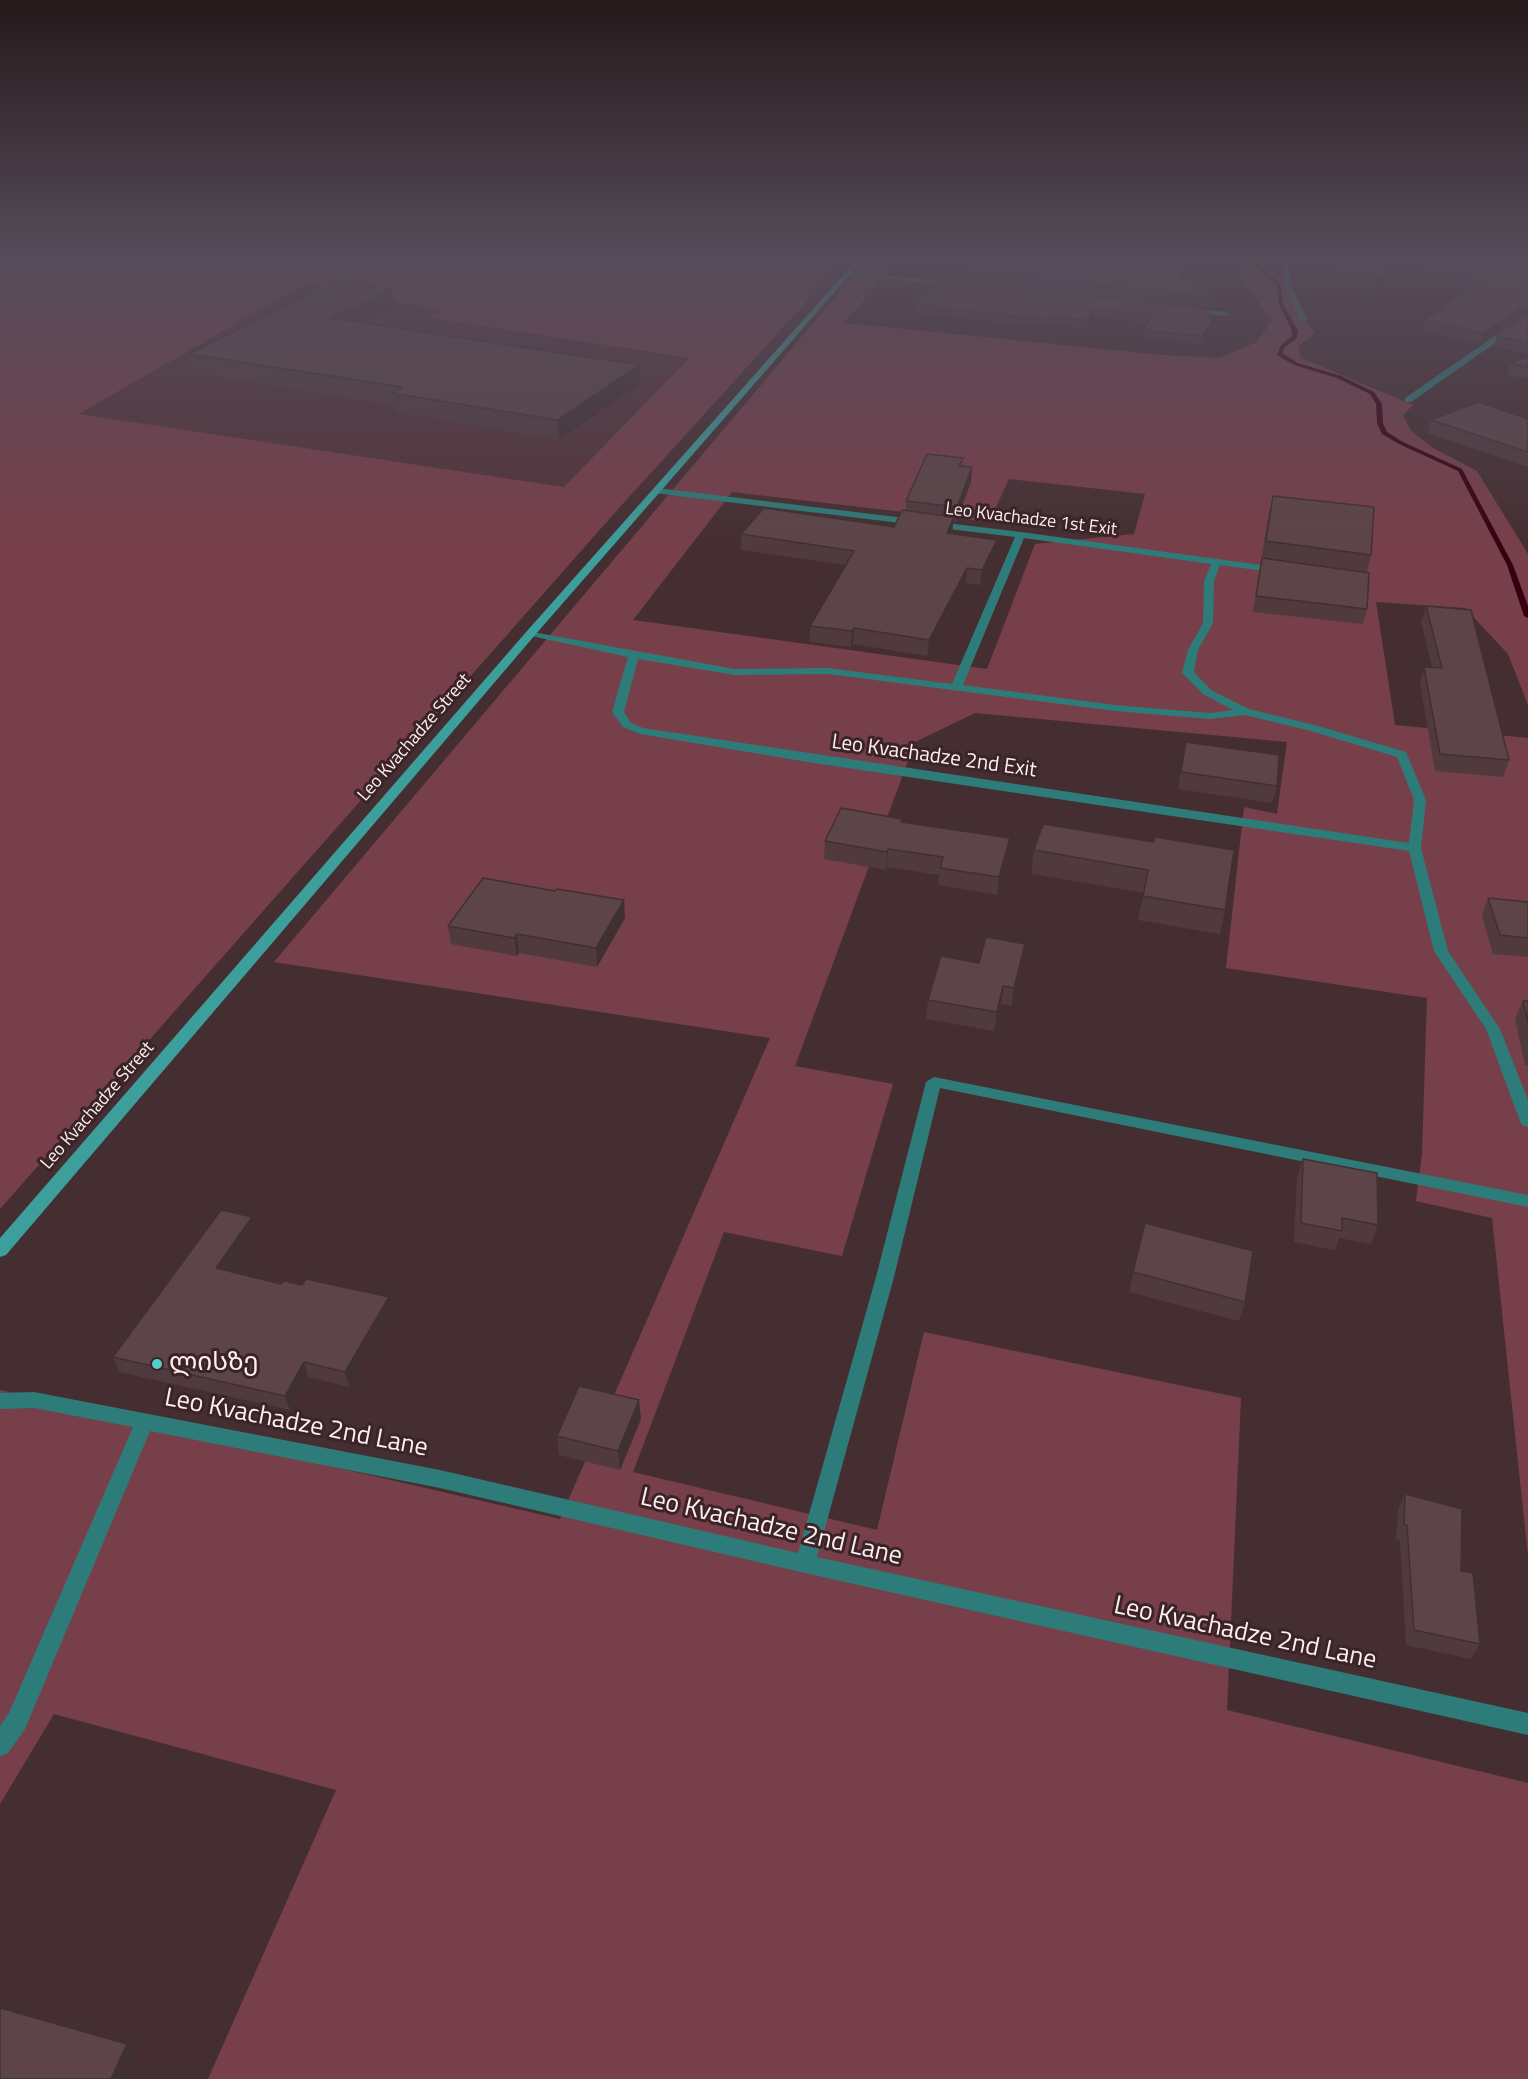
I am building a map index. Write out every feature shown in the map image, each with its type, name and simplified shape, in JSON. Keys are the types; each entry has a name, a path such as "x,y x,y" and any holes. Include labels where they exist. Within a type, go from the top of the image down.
{"main road":[{"name":"Leo Kvachadze Street","path":"0,1250 531,633 779,353"}],"street":[{"path":"1408,400 1476,353"},
{"name":"Leo Kvachadze 1st Exit","path":"657,491 1021,535 1286,571"},
{"path":"957,686 1021,535"},
{"path":"1217,561 1209,581 1208,623 1193,650 1188,673 1207,692 1245,712 1314,728 1402,755 1420,800 1415,848 1441,951 1493,1029 1528,1121"},
{"path":"531,633 634,655 735,672 828,671 1115,708 1210,716 1245,712"},
{"name":"Leo Kvachadze 2nd Exit","path":"634,655 618,712 627,725 640,731 1415,848"},
{"path":"805,1564 885,1277 934,1082 1528,1201"},
{"name":"Leo Kvachadze 2nd Lane","path":"0,1401 34,1400 440,1479 805,1564 1528,1724"},
{"path":"0,1745 17,1721 144,1423"}],"shaded area":[{"path":"0,353 185,353 79,414 564,487 689,358 657,353 760,353 619,508 0,1209"},
{"path":"185,353 664,353 690,357 564,487 78,415"},
{"path":"788,353 1142,353 1219,358 1231,353 1300,353 1301,358 1413,405 1403,415 1411,431 1435,449 1477,471 1528,554 1528,705 1508,654 1465,608 1376,602 1395,725 1528,738 1528,1556 1492,1218 1416,1201 1422,1153 1427,998 1226,968 1244,807 1277,814 1287,742 975,713 915,742 795,1066 893,1084 842,1256 724,1232 633,1472 877,1530 924,1332 1241,1398 1227,1710 1528,1783 1528,2079 208,2079 336,1790 54,1714 0,1804 0,1390 560,1519 770,1038 274,962","holes":["1009,479 1145,494 1134,534 1035,544 987,669 633,620 732,492 989,522"]}],"building":[{"path":"560,353 639,365 557,420 392,393 402,387 189,354"},
{"path":"1528,357 1528,367 1510,363"},
{"path":"1478,402 1528,419 1528,452 1431,420"},
{"path":"927,454 963,458 959,466 972,467 957,507 906,501"},
{"path":"1273,496 1374,507 1371,555 1266,541"},
{"path":"764,508 894,527 902,510 954,517 947,533 997,540 982,570 967,568 929,640 854,628 852,631 810,626 854,551 741,534"},
{"path":"1262,558 1369,573 1367,609 1256,596"},
{"path":"1426,606 1471,610 1509,760 1440,754 1424,667 1442,668"},
{"path":"1186,742 1279,755 1277,786 1181,772"},
{"path":"841,808 902,819 901,822 1010,838 999,877 940,868 943,857 888,849 887,852 825,841"},
{"path":"1043,824 1154,842 1155,837 1234,850 1225,910 1143,896 1148,870 1034,850"},
{"path":"483,878 624,900 596,948 517,934 514,938 448,926"},
{"path":"1488,898 1528,902 1528,938 1500,935"},
{"path":"986,937 1025,944 1014,988 1003,986 997,1012 928,1000 941,956 979,963"},
{"path":"1523,1001 1528,1001 1528,1023"},
{"path":"1303,1159 1377,1173 1378,1225 1342,1218 1342,1231 1301,1223"},
{"path":"221,1210 252,1217 216,1268 281,1284 284,1281 302,1285 306,1279 389,1297 345,1372 304,1362 285,1396 113,1357"},
{"path":"1145,1223 1253,1251 1245,1302 1133,1272"},
{"path":"579,1386 639,1400 618,1451 557,1436"},
{"path":"1405,1494 1462,1509 1461,1571 1473,1573 1480,1644 1414,1630 1407,1525 1404,1524"},
{"path":"0,2008 127,2044 111,2079 0,2079"}],"waterway":[{"path":"1279,353 1296,364 1339,377 1372,393 1379,404 1380,423 1384,433 1460,470 1510,565 1528,616"}],"place":[{"name":"ლისზე","path":"157,1364"}]}
